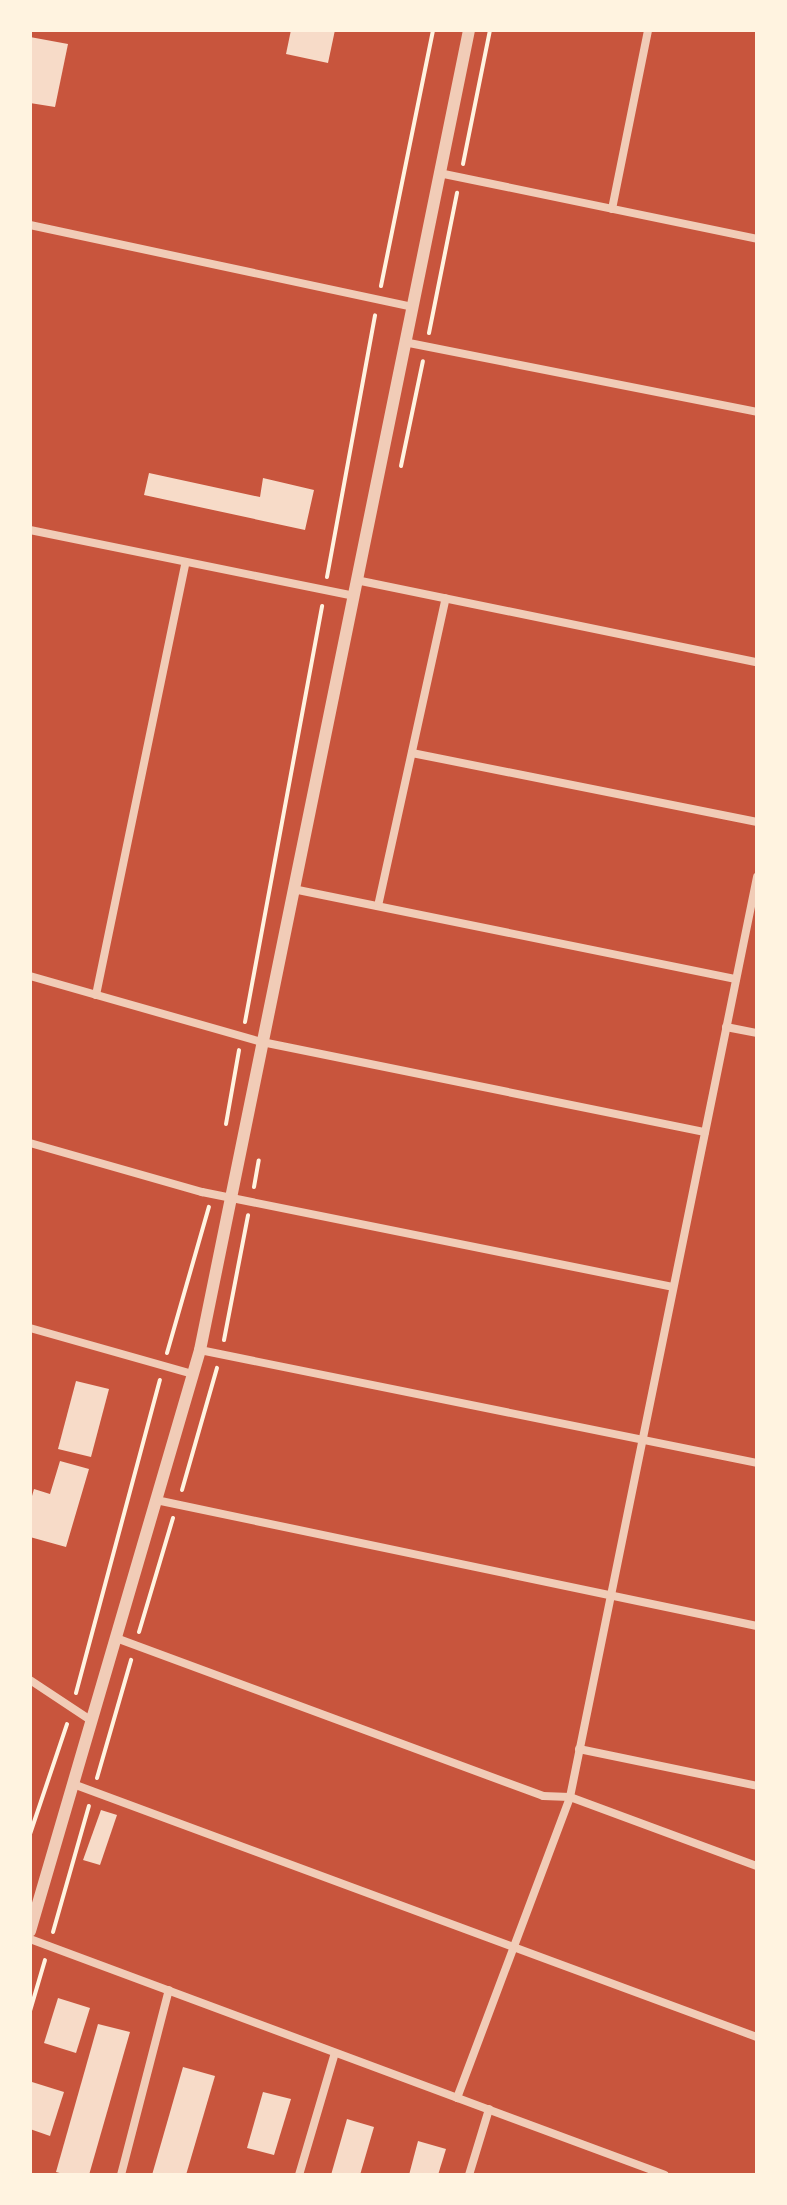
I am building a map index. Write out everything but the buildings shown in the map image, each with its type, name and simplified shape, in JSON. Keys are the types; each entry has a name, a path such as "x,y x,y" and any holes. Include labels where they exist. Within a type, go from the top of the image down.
{"street":[{"path":"30,1931 200,1350 469,30"},
{"path":"612,209 648,30"},
{"path":"439,173 756,239 757,227"},
{"path":"30,225 412,307"},
{"path":"404,342 757,412"},
{"path":"30,530 353,596"},
{"path":"96,995 186,562"},
{"path":"356,580 757,662"},
{"path":"378,906 446,598"},
{"path":"412,753 757,822"},
{"path":"457,2098 570,1797 757,877"},
{"path":"293,889 736,979"},
{"path":"30,976 262,1042 705,1132"},
{"path":"726,1027 757,1033"},
{"path":"30,1143 213,1193 673,1287"},
{"path":"30,1328 193,1374"},
{"path":"200,1350 757,1463"},
{"path":"156,1500 757,1626"},
{"path":"116,1638 543,1796 570,1797 757,1866"},
{"path":"30,1680 92,1721"},
{"path":"579,1749 757,1786"},
{"path":"73,1784 757,2037"},
{"path":"30,1939 489,2109 644,2171 665,2175"},
{"path":"121,2175 169,1990"},
{"path":"299,2175 335,2053"},
{"path":"469,2175 489,2109"}],"path":[{"path":"225,1131 378,300 433,30"},
{"path":"30,1834 72,1708 213,1193"}]}
